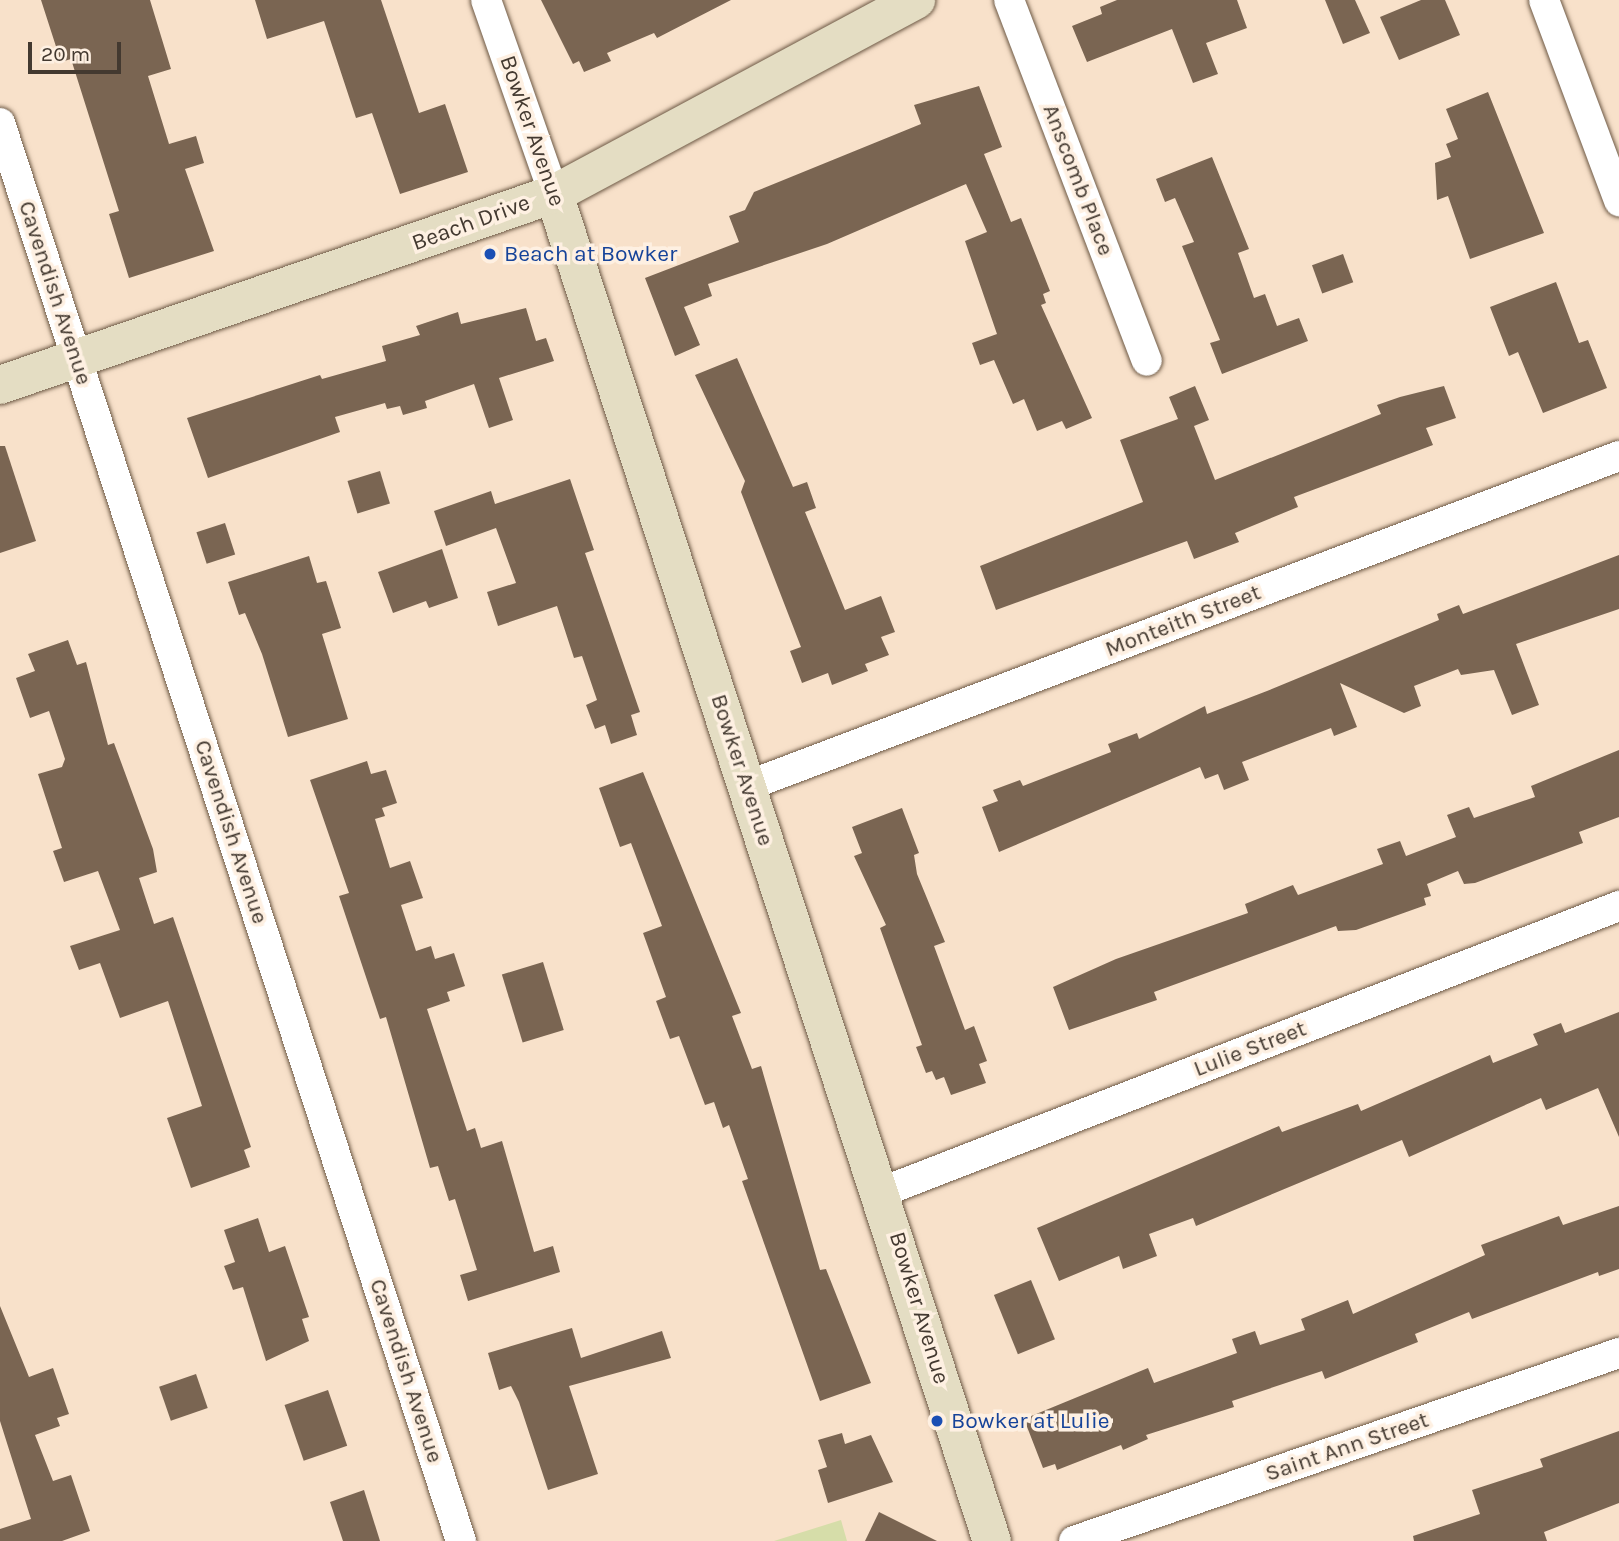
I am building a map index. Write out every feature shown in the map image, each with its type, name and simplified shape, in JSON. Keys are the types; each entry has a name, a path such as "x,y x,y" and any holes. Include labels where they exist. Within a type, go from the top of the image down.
{"street":[{"name":"Bowker Avenue","path":"486,0 554,194 882,1192 992,1541"},
{"name":"Beach Drive","path":"0,385 554,194 916,0"},
{"name":"Anscomb Place","path":"1009,0 1147,361"},
{"path":"1544,0 1619,201"},
{"name":"Cavendish Avenue","path":"0,123 461,1541"},
{"name":"Monteith Street","path":"747,786 1619,456"},
{"name":"Lulie Street","path":"882,1192 1619,906"},
{"name":"Saint Ann Street","path":"1074,1541 1619,1353"}],"green space":[{"path":"841,1520 847,1541 774,1541"}],"building":[{"path":"41,0 150,0 171,69 148,76 169,144 196,136 204,163 185,169 214,251 129,278 109,214 119,211 71,59 61,62"},
{"path":"255,0 381,0 419,113 445,104 468,172 400,194 372,113 356,118 324,21 267,39"},
{"path":"541,0 731,0 657,38 654,33 607,53 611,61 584,72 579,61 573,64"},
{"path":"1117,0 1237,0 1247,28 1206,43 1218,74 1193,83 1172,29 1087,62 1072,26 1102,14 1100,7"},
{"path":"1325,0 1355,0 1370,33 1343,44"},
{"path":"1421,0 1445,0 1460,35 1399,60 1380,17"},
{"path":"979,86 1002,147 984,154 1011,222 1021,218 1050,291 1043,294 1046,303 1041,305 1092,418 1066,429 1062,421 1037,431 1024,399 1013,404 994,360 980,365 972,343 997,334 965,241 987,232 966,184 827,244 708,284 712,296 684,307 700,345 675,356 645,278 739,242 729,216 745,210 754,192 921,124 914,105"},
{"path":"1488,92 1544,233 1470,259 1448,196 1437,200 1435,163 1451,157 1446,144 1458,139 1446,109"},
{"path":"1212,157 1249,249 1238,253 1254,298 1265,294 1277,326 1299,318 1308,341 1222,374 1210,343 1220,340 1182,246 1194,242 1175,198 1165,202 1156,179"},
{"path":"1343,254 1353,282 1322,293 1312,265"},
{"path":"1556,282 1579,343 1588,340 1607,388 1543,413 1518,352 1509,356 1490,307"},
{"path":"526,308 536,341 546,338 554,361 499,378 513,420 489,428 474,384 425,401 427,408 403,415 400,406 387,409 385,403 335,417 340,432 208,478 187,418 320,375 322,379 386,361 382,346 420,335 416,326 458,312 461,324"},
{"path":"737,358 793,487 807,482 816,508 805,512 845,610 881,596 895,632 881,637 889,655 865,664 868,671 832,685 828,673 802,683 790,651 801,647 741,492 745,481 695,375"},
{"path":"1195,386 1209,420 1194,426 1215,480 1381,414 1377,405 1400,397 1444,386 1456,418 1426,428 1433,445 1294,497 1298,507 1235,533 1239,542 1194,559 1187,541 996,610 980,566 1143,502 1120,440 1178,419 1169,397"},
{"path":"0,446 5,446 36,541 0,553"},
{"path":"380,471 390,504 357,513 347,481"},
{"path":"570,479 594,550 585,553 640,712 631,715 637,735 611,744 605,725 595,729 586,705 597,700 582,656 574,658 557,606 498,626 487,592 516,583 496,528 446,546 434,511 491,491 495,504"},
{"path":"225,523 235,554 207,564 196,532"},
{"path":"442,549 458,598 429,608 426,601 393,613 378,572"},
{"path":"1619,555 1619,609 1516,644 1539,705 1512,715 1494,670 1461,675 1458,669 1414,686 1421,706 1404,713 1340,683 1357,727 1334,736 1331,728 1242,762 1249,780 1224,790 1218,774 1205,779 1200,767 999,852 982,807 998,801 993,790 1020,780 1023,786 1111,752 1108,744 1137,733 1139,739 1205,706 1207,714 1267,691 1439,620 1437,614 1459,605 1463,614"},
{"path":"309,556 317,583 326,581 341,628 322,634 348,719 288,737 262,654 245,613 239,615 228,582"},
{"path":"68,640 77,665 86,662 108,745 114,743 153,849 157,872 139,878 154,924 173,917 251,1147 244,1150 250,1167 191,1188 167,1118 202,1106 168,1001 120,1018 100,963 79,970 70,946 120,930 98,871 64,882 53,851 62,848 38,774 62,767 65,759 49,711 30,718 16,678 35,671 28,654"},
{"path":"1619,750 1619,817 1579,832 1583,843 1475,883 1464,884 1458,871 1427,884 1431,896 1424,898 1426,905 1356,930 1338,931 1336,926 1154,992 1157,1000 1069,1030 1053,987 1116,959 1248,913 1245,904 1293,885 1298,895 1383,864 1377,849 1400,841 1406,856 1456,837 1447,815 1469,807 1474,818 1535,797 1531,786"},
{"path":"367,761 371,774 386,770 397,803 382,808 385,816 375,819 390,868 410,861 423,898 401,905 416,951 431,946 435,959 454,953 465,986 447,992 450,1001 427,1009 467,1131 475,1128 481,1148 502,1141 534,1252 553,1246 560,1272 468,1301 460,1275 477,1270 455,1199 449,1201 438,1166 430,1168 386,1017 380,1019 339,896 349,893 310,780"},
{"path":"643,772 741,1013 732,1016 752,1069 761,1066 820,1270 826,1269 871,1383 820,1401 742,1181 748,1179 729,1125 723,1128 714,1102 705,1105 679,1036 670,1039 656,1001 666,997 643,933 662,926 631,843 620,847 599,788"},
{"path":"902,808 919,853 914,855 917,874 945,942 934,946 965,1030 974,1026 987,1061 979,1064 986,1083 951,1095 944,1077 936,1080 932,1071 926,1073 916,1047 922,1045 880,928 886,925 854,856 862,853 852,827"},
{"path":"543,962 564,1030 523,1042 502,975"},
{"path":"1619,1012 1619,1137 1598,1088 1546,1110 1541,1098 1409,1157 1402,1140 1196,1226 1193,1218 1149,1234 1157,1256 1123,1269 1119,1256 1059,1281 1037,1228 1279,1126 1282,1132 1358,1104 1361,1111 1490,1055 1493,1063 1538,1045 1533,1034 1561,1023 1565,1033"},
{"path":"1619,1206 1619,1269 1599,1276 1598,1272 1472,1319 1469,1312 1415,1334 1418,1342 1325,1379 1322,1371 1232,1401 1234,1407 1146,1435 1148,1439 1123,1450 1121,1445 1057,1470 1055,1464 1043,1468 1024,1419 1148,1368 1154,1383 1237,1353 1232,1339 1255,1331 1260,1345 1305,1330 1301,1319 1348,1300 1353,1314 1485,1255 1481,1245 1559,1216 1563,1225"},
{"path":"258,1218 269,1252 285,1246 309,1317 302,1319 309,1341 266,1361 243,1287 233,1290 224,1266 235,1262 224,1230"},
{"path":"1031,1280 1055,1339 1018,1354 994,1295"},
{"path":"0,1306 29,1377 53,1368 69,1414 57,1418 60,1426 35,1435 53,1481 71,1475 90,1531 62,1541 0,1541 0,1529 31,1519 0,1421"},
{"path":"572,1328 581,1358 662,1331 671,1358 569,1386 598,1474 548,1490 519,1402 511,1386 499,1390 488,1353"},
{"path":"196,1374 208,1408 171,1421 159,1387"},
{"path":"328,1390 347,1446 304,1461 285,1405"},
{"path":"1619,1431 1619,1503 1544,1532 1547,1541 1414,1541 1413,1536 1480,1514 1472,1490 1543,1467 1540,1459"},
{"path":"842,1433 845,1444 871,1435 893,1482 828,1503 818,1470 827,1467 818,1440"},
{"path":"364,1490 380,1541 343,1541 330,1502"},
{"path":"879,1512 937,1541 865,1541"}],"place":[{"name":"Beach at Bowker","path":"490,254"},
{"name":"Bowker at Lulie","path":"937,1421"}]}
